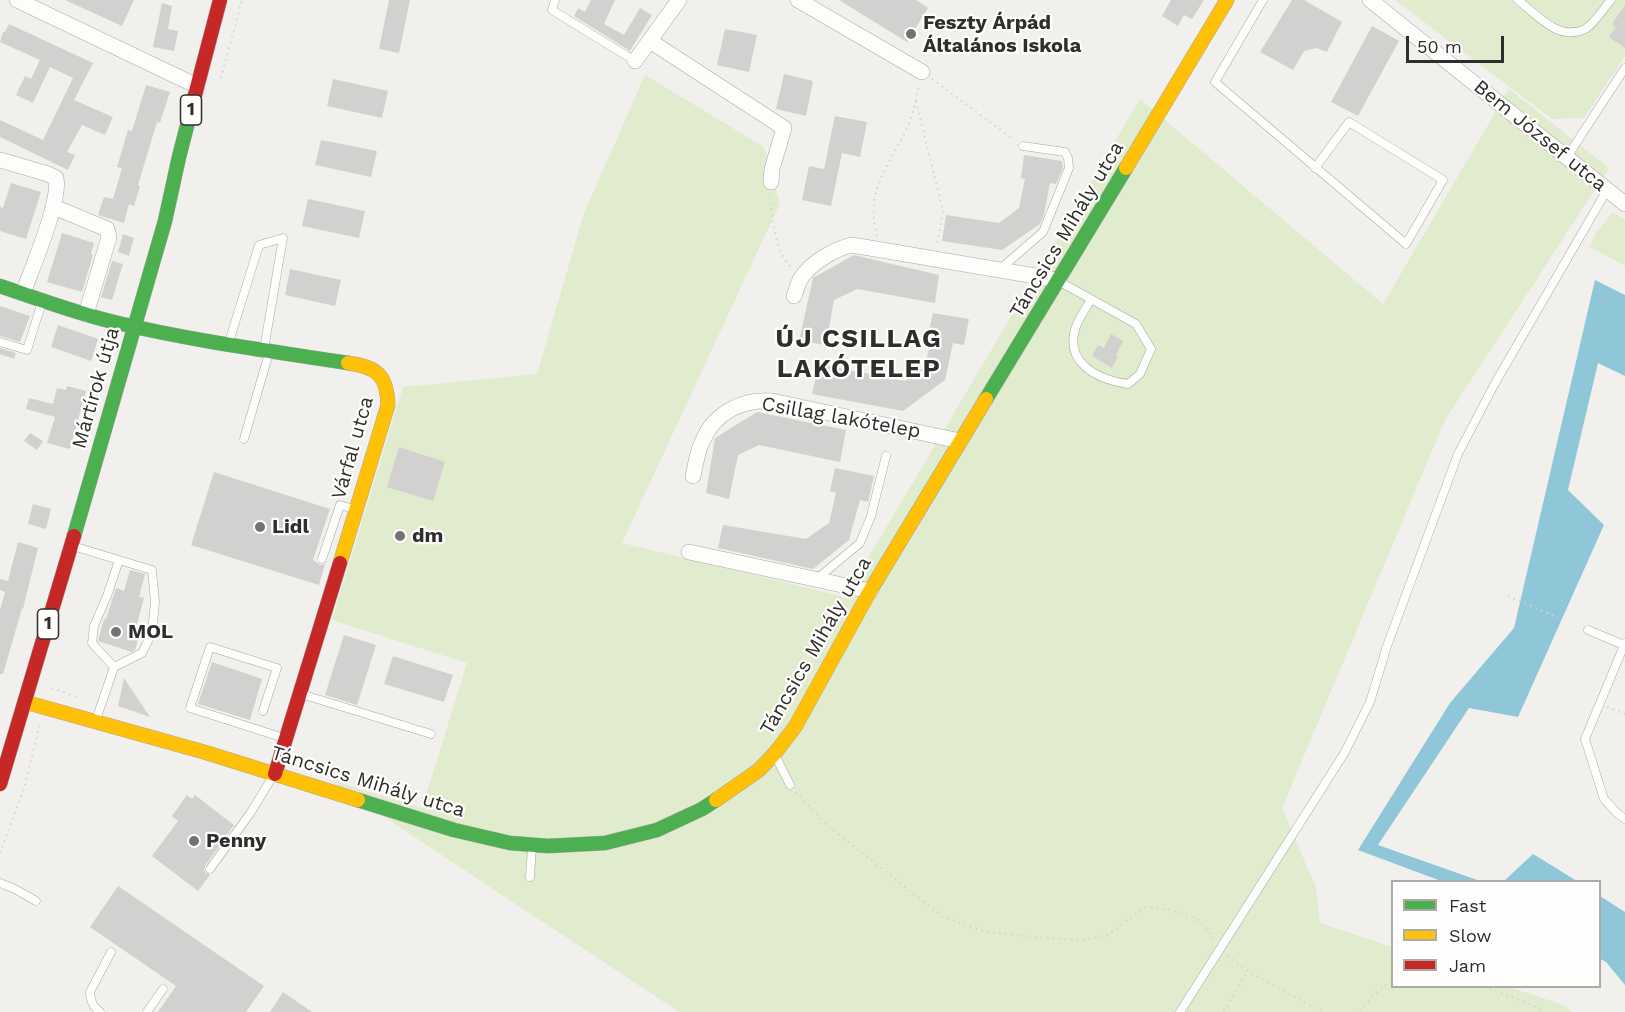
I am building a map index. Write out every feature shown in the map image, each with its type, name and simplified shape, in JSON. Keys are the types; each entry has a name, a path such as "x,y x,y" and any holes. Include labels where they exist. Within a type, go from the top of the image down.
{"street":[{"path":"17,0 197,86"},
{"name":"Mártírok útja","path":"0,784 165,221 179,157 220,0"},
{"path":"798,0 922,72"},
{"name":"Táncsics Mihály utca","path":"25,702 275,774 454,830 510,843 568,846 605,843 657,830 720,798 759,770 795,726 870,591 1227,0"},
{"name":"Bem József utca","path":"1370,0 1625,204"},
{"path":"635,61 650,41 671,2"},
{"path":"650,41 784,128 772,169 771,182"},
{"path":"0,160 48,174 56,178 58,186 54,207 23,293"},
{"path":"54,207 107,229 109,237 86,314"},
{"path":"794,296 801,278 820,259 840,248 852,245 1059,281"},
{"name":"Várfal utca","path":"0,286 86,314 135,327 267,351 364,365 374,369 386,382 388,405 275,774"},
{"name":"Csillag lakótelep","path":"693,476 699,448 711,426 731,409 760,400 960,441"},
{"path":"689,552 870,591"}],"lane":[{"path":"555,0 552,10 635,61"},
{"path":"1263,0 1215,82 1315,168 1406,244 1443,180 1349,122 1315,168"},
{"path":"1518,0 1552,27 1569,33 1587,28 1611,0"},
{"path":"1566,158 1625,68"},
{"path":"999,270 1043,232 1069,168 1065,152 1023,146"},
{"path":"1180,1012 1345,752 1370,702 1387,646 1458,454 1494,385 1607,190"},
{"path":"229,344 259,244 284,238 267,351 244,439"},
{"path":"1059,281 1136,324 1151,349 1140,374 1128,384 1110,382 1093,374 1075,354 1074,342 1077,325 1091,299"},
{"path":"0,342 27,350 43,300"},
{"path":"817,579 860,543 871,516 886,456"},
{"path":"322,559 340,505 356,510"},
{"path":"70,545 152,570 155,602 152,633 142,653 114,667 95,721"},
{"path":"114,667 92,644 94,626 119,560"},
{"path":"1588,630 1624,644 1585,739 1604,799 1625,819"},
{"path":"263,711 277,668 210,647 190,708 286,739"},
{"path":"299,694 431,734"},
{"path":"775,753 790,785"},
{"path":"210,868 251,812 275,774"},
{"path":"530,877 532,845"},
{"path":"0,883 36,901"},
{"path":"100,1012 92,1004 90,992 111,952"},
{"path":"147,1012 162,989"}],"path":[{"path":"881,250 873,213 874,200 878,184 911,118 922,72 1023,146"},
{"path":"916,98 943,211 934,259"},
{"path":"771,182 770,197 778,246 785,261 801,278"},
{"path":"1508,596 1558,618"},
{"path":"0,853 24,788 44,707 51,688 100,705"},
{"path":"1599,704 1625,714"},
{"path":"790,785 827,825 943,917 982,931 1083,940 1108,935 1145,907 1178,911 1195,919 1208,929 1219,951 1248,970 1326,1012"},
{"path":"1224,1012 1248,970"},
{"path":"1354,1012 1360,1010 1391,981"},
{"path":"1487,988 1544,1012"}],"green space":[{"path":"1395,0 1625,0 1625,56 1584,118 1552,119"},
{"path":"645,75 764,147 780,203 622,543 845,597 1140,99 1383,304 1509,89 1609,168 1445,420 1282,808 1316,888 1320,923 1391,947 1391,988 1512,988 1564,1005 1572,1012 679,1012 327,779 422,808 467,663 332,620 403,387 537,374 584,213"},
{"path":"1613,212 1625,220 1625,266 1590,247 1595,234"}],"water":[{"path":"1595,280 1625,295 1625,376 1598,363 1568,490 1604,525 1518,717 1469,708 1378,845 1477,880 1438,880 1358,850 1450,703 1514,628"},
{"path":"1533,854 1575,880 1505,880"},
{"path":"1601,897 1625,912 1625,985 1606,962 1601,960"}],"building":[{"path":"65,0 134,0 122,26"},
{"path":"389,0 410,0 399,53 379,49"},
{"path":"591,0 615,0 604,24 624,35 640,8 652,15 630,51 574,16 578,8 585,12"},
{"path":"839,0 916,0 928,8 907,42"},
{"path":"1171,0 1204,0 1192,19 1184,15 1178,26 1162,16"},
{"path":"1292,0 1304,0 1342,22 1327,52 1316,48 1304,51 1293,70 1260,52"},
{"path":"162,3 172,6 168,29 178,31 174,51 153,47"},
{"path":"1625,5 1625,48 1609,37 1616,27 1612,24"},
{"path":"9,24 93,63 74,100 113,117 105,135 82,125 67,152 75,155 68,170 0,137 0,120 43,140 73,78 50,67 33,103 16,95 25,76 31,79 40,60 0,42"},
{"path":"1372,26 1399,41 1358,116 1331,102"},
{"path":"725,29 757,35 749,72 717,65"},
{"path":"784,74 813,81 806,116 776,109"},
{"path":"333,79 388,91 382,118 327,106"},
{"path":"146,85 170,92 160,123 157,122 134,206 129,204 124,223 98,215 104,197 113,199 122,168 117,167 128,130 132,131"},
{"path":"835,116 867,122 860,157 842,153 831,206 802,200 809,166 824,169"},
{"path":"321,140 377,151 371,177 315,165"},
{"path":"1024,155 1062,161 1063,168 1056,184 1050,183 1040,224 1002,250 942,241 946,215 999,223 1019,208 1025,179 1021,178"},
{"path":"11,183 41,192 26,239 0,231 0,207 3,208"},
{"path":"308,199 365,211 359,238 302,226"},
{"path":"62,233 94,243 91,254 93,255 82,292 47,282"},
{"path":"123,234 134,238 129,256 118,252"},
{"path":"854,255 939,275 935,303 857,289 834,300 826,345 799,341 813,278"},
{"path":"112,261 123,264 112,300 101,297"},
{"path":"290,269 341,280 335,306 285,295"},
{"path":"0,306 30,316 20,342 0,336"},
{"path":"933,313 969,319 964,345 953,343 945,380 903,411 812,394 819,364 905,381 924,367 932,338 928,335"},
{"path":"58,325 98,339 91,361 51,347"},
{"path":"1111,334 1123,341 1112,368 1092,356 1098,345 1104,348"},
{"path":"0,348 16,353 14,359 0,354"},
{"path":"67,386 86,391 70,449 47,443 55,417 26,409 29,398 53,404 57,388 66,390"},
{"path":"757,412 846,430 840,462 759,445 738,455 729,499 706,493 715,438"},
{"path":"30,433 43,441 37,450 24,441"},
{"path":"399,447 445,462 433,501 387,487"},
{"path":"835,468 874,476 868,502 860,500 849,540 813,569 718,548 723,525 806,539 829,523 836,493 830,491"},
{"name":"Lidl","path":"214,472 330,509 313,560 321,565 325,564 319,585 191,545"},
{"path":"33,504 51,509 46,529 28,524"},
{"path":"18,542 38,548 23,609 3,674 0,674 0,610 5,592 0,590 0,579 8,581"},
{"path":"130,570 145,574 139,597 144,598 136,628 141,630 135,650 132,652 98,641 116,588 124,591"},
{"path":"344,635 376,645 357,705 325,695"},
{"path":"393,656 453,675 444,702 384,684"},
{"path":"212,662 262,679 250,720 198,704"},
{"path":"124,678 150,717 118,706"},
{"name":"Penny","path":"187,795 192,799 195,795 234,825 205,866 204,870 210,875 198,891 152,856 178,821 172,816"},
{"path":"118,886 264,986 246,1012 158,1012 176,986 90,927"},
{"path":"283,992 312,1012 270,1012"}],"traffic: fast":[{"path":"74,536 165,221 195,95"},
{"path":"986,399 1126,168"},
{"path":"0,286 88,315 146,329 348,363"},
{"path":"358,800 454,830 510,843 548,846 605,843 657,830 716,800"}],"traffic: slow":[{"path":"1126,168 1227,0"},
{"path":"340,563 388,405 385,386 378,374 366,367 348,363"},
{"path":"716,800 759,770 795,727 870,591 986,399"},
{"path":"25,702 204,752 358,800"}],"traffic: jam":[{"path":"195,95 220,0"},
{"path":"0,784 74,536"},
{"path":"275,774 340,563"}],"place":[{"name":"Feszty Árpád Általános Iskola","path":"911,34"},
{"name":"Lidl","path":"260,527"},
{"name":"dm","path":"400,536"},
{"name":"MOL","path":"116,632"},
{"name":"Penny","path":"194,841"}],"district":[{"name":"ÚJ CSILLAG LAKÓTELEP","path":"859,354"}]}
